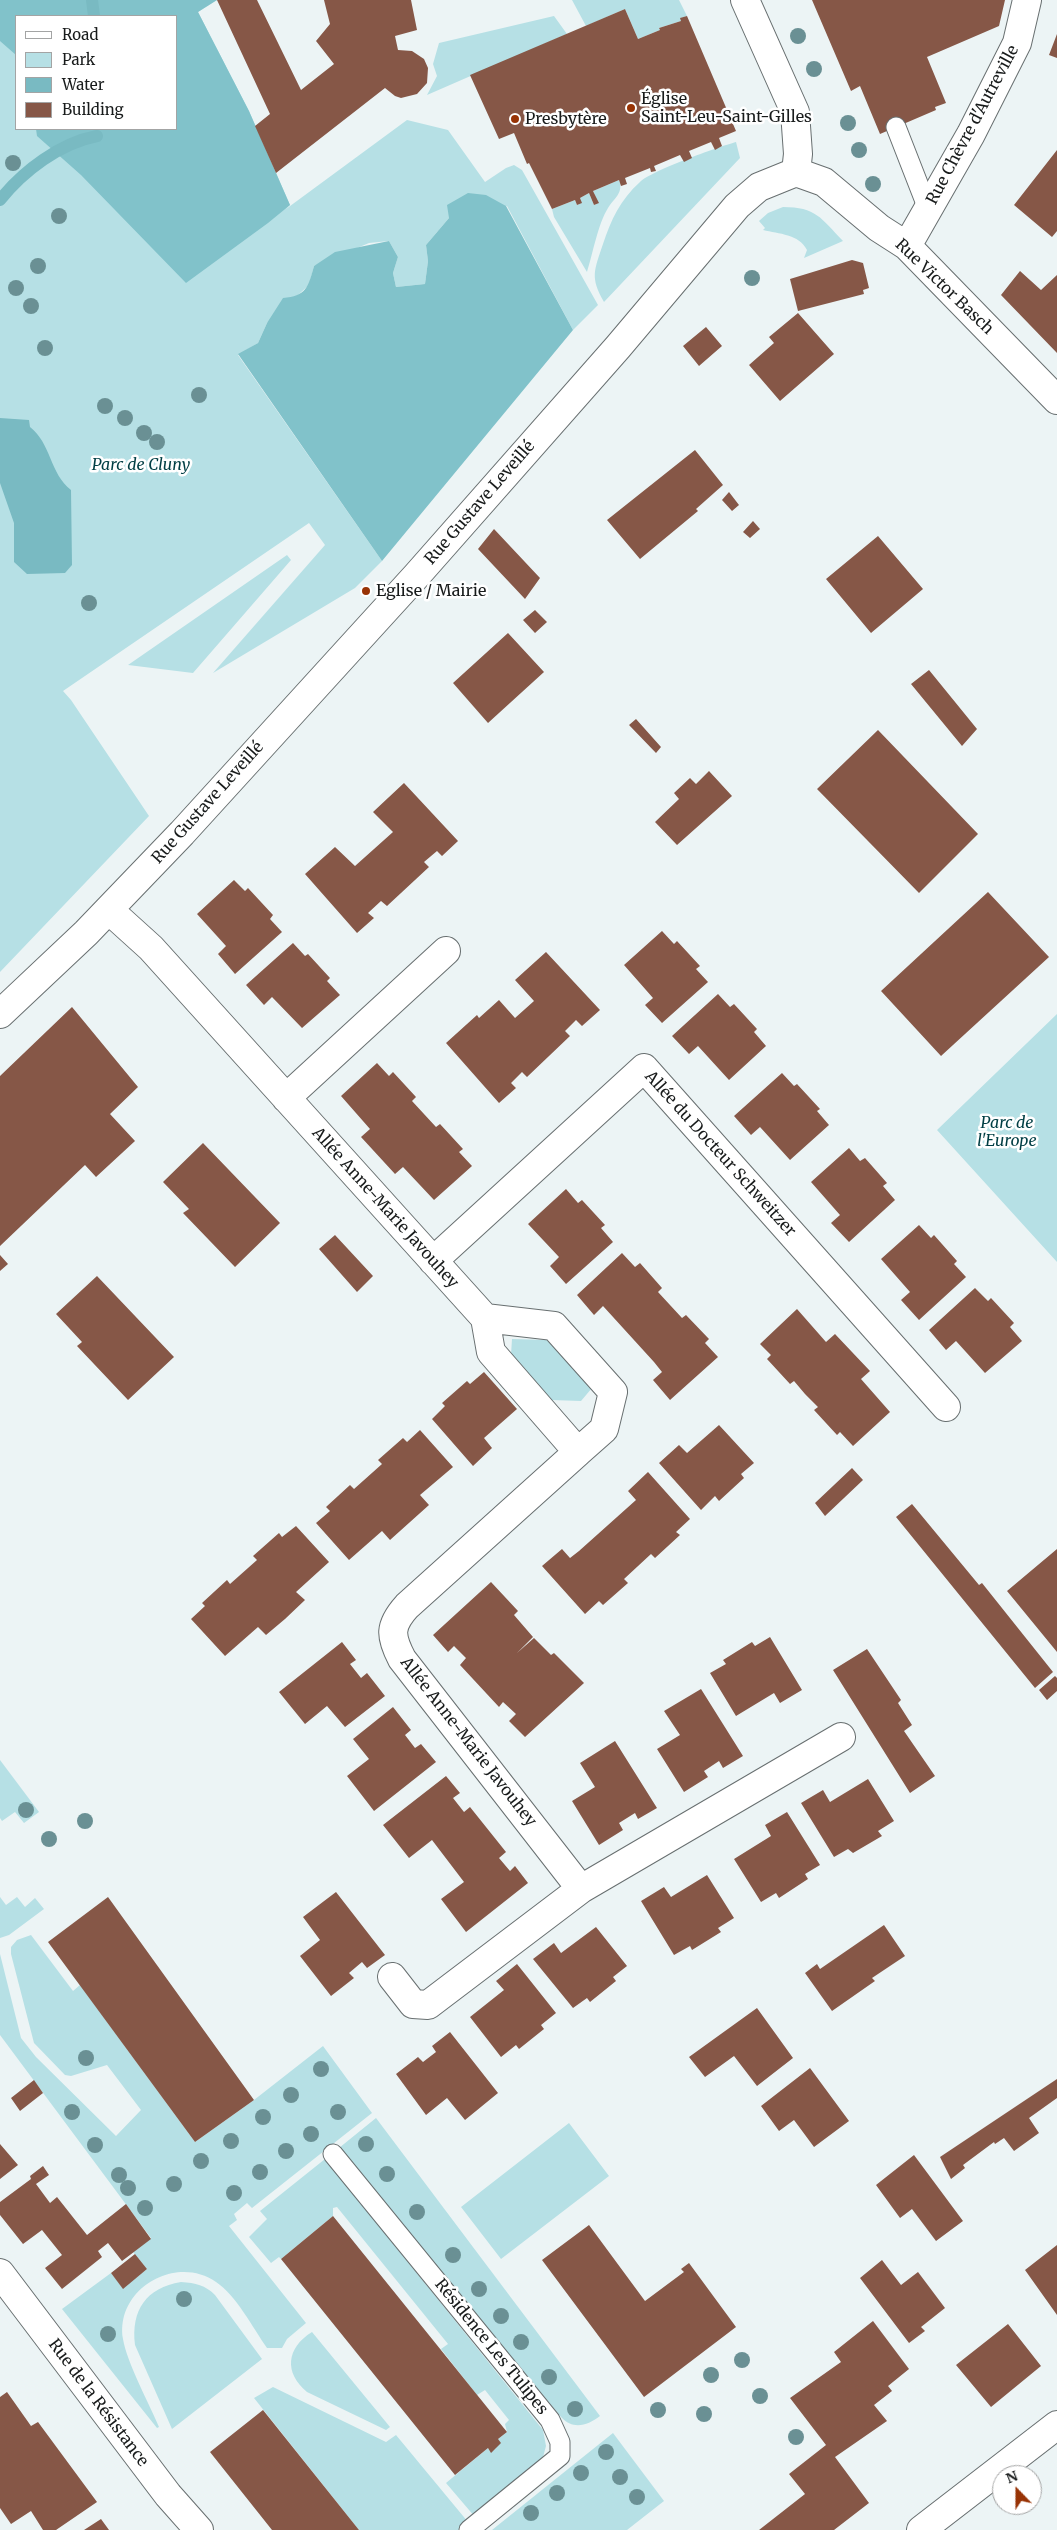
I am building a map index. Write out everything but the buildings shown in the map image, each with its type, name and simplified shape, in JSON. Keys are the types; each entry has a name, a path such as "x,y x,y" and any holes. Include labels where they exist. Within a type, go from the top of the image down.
{"street":[{"path":"745,0 795,112 798,147 796,172"},
{"name":"Rue Chèvre d'Autreville","path":"907,246 971,134 1017,43 1027,0"},
{"name":"Rue Victor Basch","path":"796,172 824,182 879,228 907,246 1057,400"},
{"name":"Rue Gustave Leveillé","path":"0,1014 109,910 182,833 417,575 612,354 737,206 759,187 796,172"},
{"name":"Allée Anne-Marie Javouhey","path":"109,910 151,948 485,1318 554,1326 613,1392 604,1429 407,1606 397,1618 392,1632 395,1646 402,1660 582,1889"},
{"path":"286,1098 446,951"},
{"name":"Allée du Docteur Schweitzer","path":"433,1261 644,1068 946,1407"},
{"path":"485,1318 491,1352 578,1452"},
{"path":"392,1977 413,2004 428,2005 582,1889 840,1737"},
{"name":"Rue de la Résistance","path":"0,2273 168,2495 199,2530"},
{"path":"921,2530 1057,2425"}],"lane":[{"path":"896,127 928,209"},
{"name":"Résidence Les Tulipes","path":"333,2154 550,2420 560,2442 560,2456 469,2530"}],"green space":[{"name":"Parc de Cluny","path":"0,0 217,0 198,12 249,111 290,205 286,209 407,120 448,130 485,182 514,165 522,170 598,305 573,330 507,206 449,218 426,245 428,261 425,284 396,287 393,273 398,257 389,241 369,243 314,266 309,285 267,323 258,343 238,355 382,561 355,588 213,673 325,545 309,523 63,691 149,816 0,972"},
{"path":"572,0 679,0 687,16 681,18 681,21 659,28 660,30 638,39 625,9 586,26"},
{"path":"554,16 567,34 427,95 437,76 433,64 439,43"},
{"path":"736,142 740,158 604,302 595,280 596,268 609,227 627,196 640,182 657,172"},
{"path":"619,180 620,188 618,195 608,208 601,222 587,272 554,217 552,209 575,200 577,205 581,203 580,198 589,193 594,205 598,203 593,191"},
{"path":"783,207 803,209 817,215 843,241 804,258 807,250 799,241 788,235 763,230 765,228 759,221 768,213"},
{"path":"287,555 291,560 193,673 128,665"},
{"name":"Parc de l'Europe","path":"1057,1014 1057,1262 937,1130"},
{"path":"512,1339 547,1340 592,1388 581,1401 551,1400 511,1355"},
{"path":"0,1760 39,1812 24,1823 15,1812 2,1821 0,1818"},
{"path":"0,1897 6,1905 17,1897 25,1907 35,1898 44,1909 9,1935 0,1938"},
{"path":"31,1935 73,1991 80,1985 195,2142 254,2100 323,2046 372,2113 252,2208 247,2203 234,2214 237,2220 229,2226 306,2323 287,2339 282,2348 267,2348 244,2312 230,2295 216,2282 200,2274 183,2272 167,2275 152,2281 138,2292 129,2305 123,2321 125,2349 159,2427 157,2428 62,2309 111,2273 123,2288 147,2269 133,2252 151,2238 0,2035 0,1954 21,2038 36,2057 116,2136 141,2110 107,2065 71,2076 65,2075 34,2043 11,1954 11,1947 17,1940"},
{"path":"376,2118 600,2416 580,2425 570,2424 561,2417 339,2148"},
{"path":"569,2123 609,2176 501,2259 461,2207"},
{"path":"325,2159 543,2430 546,2446 542,2461 475,2517 446,2483 488,2448 491,2452 496,2448 498,2439 507,2432 505,2424 509,2420 485,2390 477,2395 441,2349 448,2344 337,2207 333,2208 333,2216 281,2259 279,2257 271,2263 249,2237 267,2219 260,2211"},
{"path":"181,2282 200,2285 215,2295 262,2359 172,2429 135,2345 134,2332 139,2311 150,2295 158,2289"},
{"path":"312,2332 390,2427 386,2430 307,2392 300,2385 294,2377 291,2361 297,2345"},
{"path":"273,2387 386,2442 396,2435 468,2522 458,2530 359,2530 254,2398"},
{"path":"613,2433 664,2501 627,2530 492,2530"}],"shaded area":[{"path":"0,0 217,0 198,12 249,111 290,205 186,283 81,175 37,136 36,130 178,130 178,15 15,15 15,54 0,41"},
{"path":"468,193 486,195 506,206 573,330 382,561 238,354 258,343 267,323 283,298 297,295 305,290 314,266 335,252 389,241 398,257 393,273 396,287 425,284 428,261 426,245 449,218 447,205"}],"water":[{"path":"0,418 29,420 30,427 42,441 59,476 71,490 72,565 65,573 27,574 14,562 14,523 0,483"}],"waterway":[{"path":"92,0 94,15"},
{"path":"0,200 9,189 43,160 69,145 97,136"}],"place":[{"name":"Église Saint-Leu-Saint-Gilles","path":"631,108"},
{"name":"Presbytère","path":"515,119"},
{"name":"Eglise / Mairie","path":"366,591"}]}
